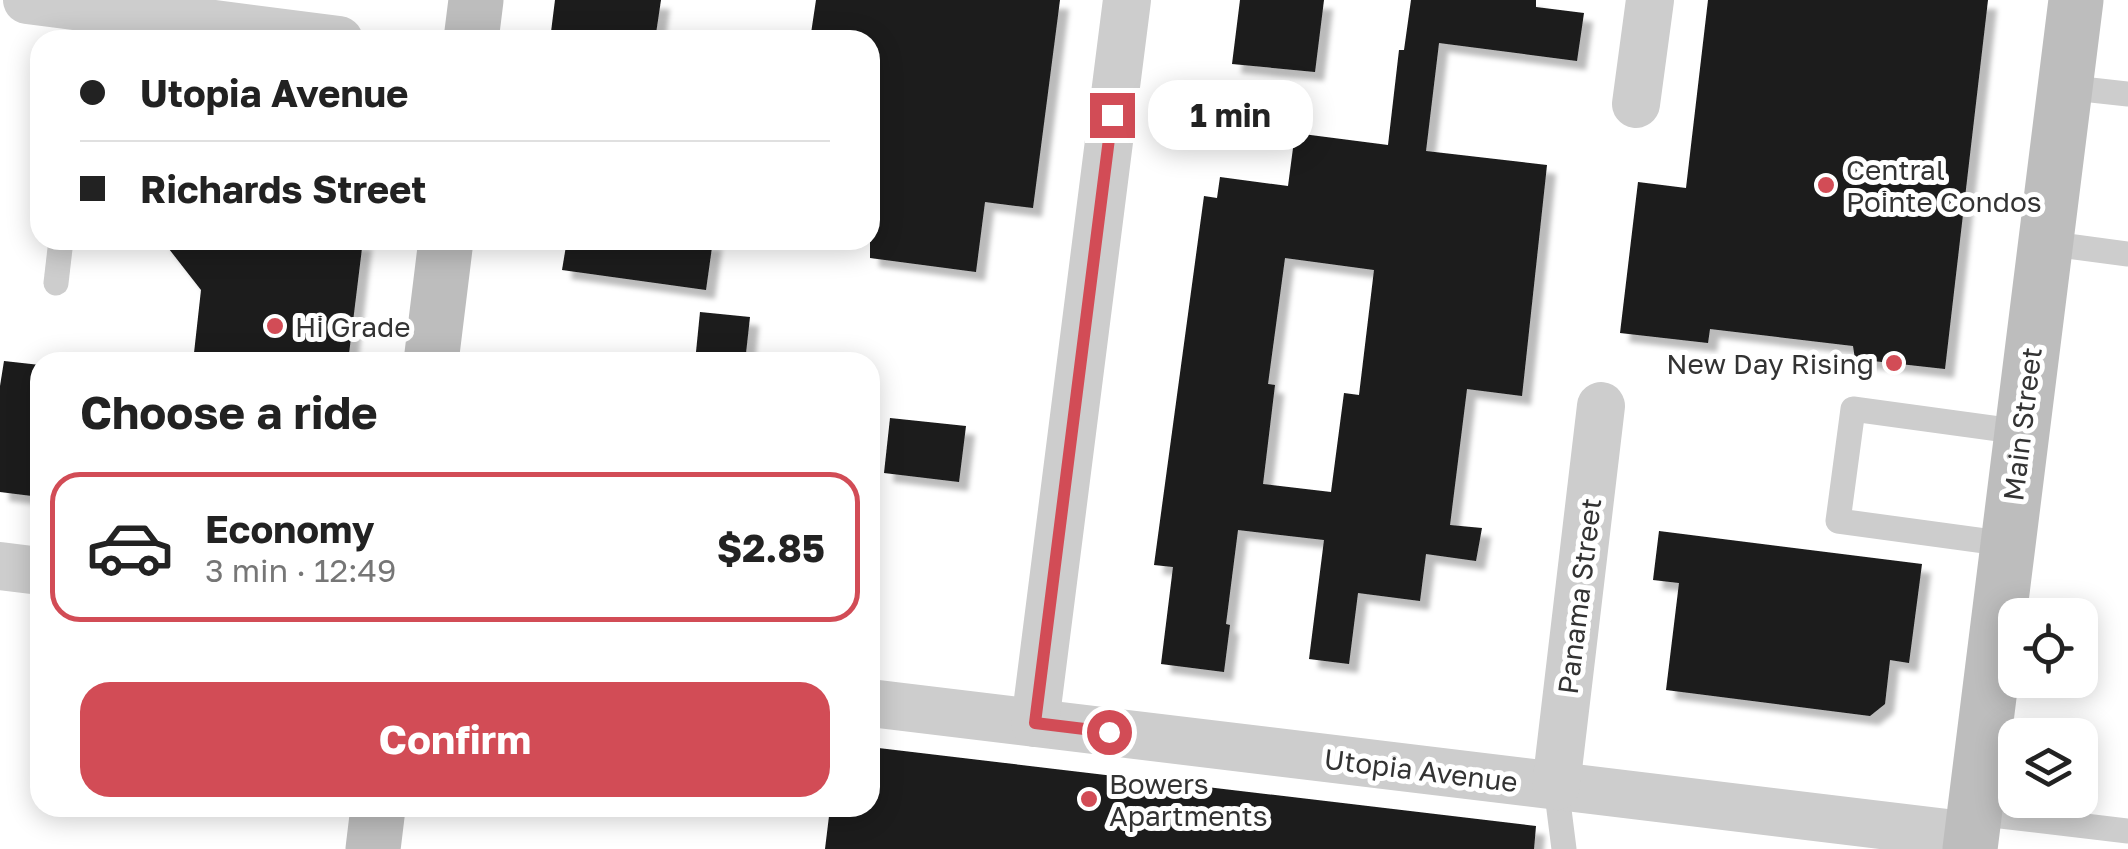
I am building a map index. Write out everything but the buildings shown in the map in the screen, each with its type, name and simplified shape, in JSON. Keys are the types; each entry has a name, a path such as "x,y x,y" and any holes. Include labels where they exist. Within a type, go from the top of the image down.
{"street":[{"path":"27,0 87,24 182,30"},
{"path":"472,30 476,0"},
{"path":"1035,723 1127,0"},
{"path":"1636,104 1650,0"},
{"name":"Main Street","path":"1972,832 2076,0"},
{"path":"432,352 445,250"},
{"name":"Panama Street","path":"1556,786 1601,406"},
{"path":"0,566 30,570"},
{"name":"Utopia Avenue","path":"880,704 1972,832"},
{"path":"373,849 377,817"}],"lane":[{"path":"2064,87 2128,94"},
{"path":"2045,243 2128,254"},
{"path":"56,283 60,250"},
{"path":"2007,544 1838,521 1853,409 2021,432"},
{"path":"1556,786 1564,849"},
{"path":"1972,832 2128,832"}],"place":[{"name":"Central Pointe Condos","path":"1826,185"},
{"name":"Hi Grade","path":"275,326"},
{"name":"New Day Rising","path":"1894,363"},
{"name":"Bowers Apartments","path":"1089,799"}],"route":[{"path":"1109,732 1035,723 1112,115"}]}
